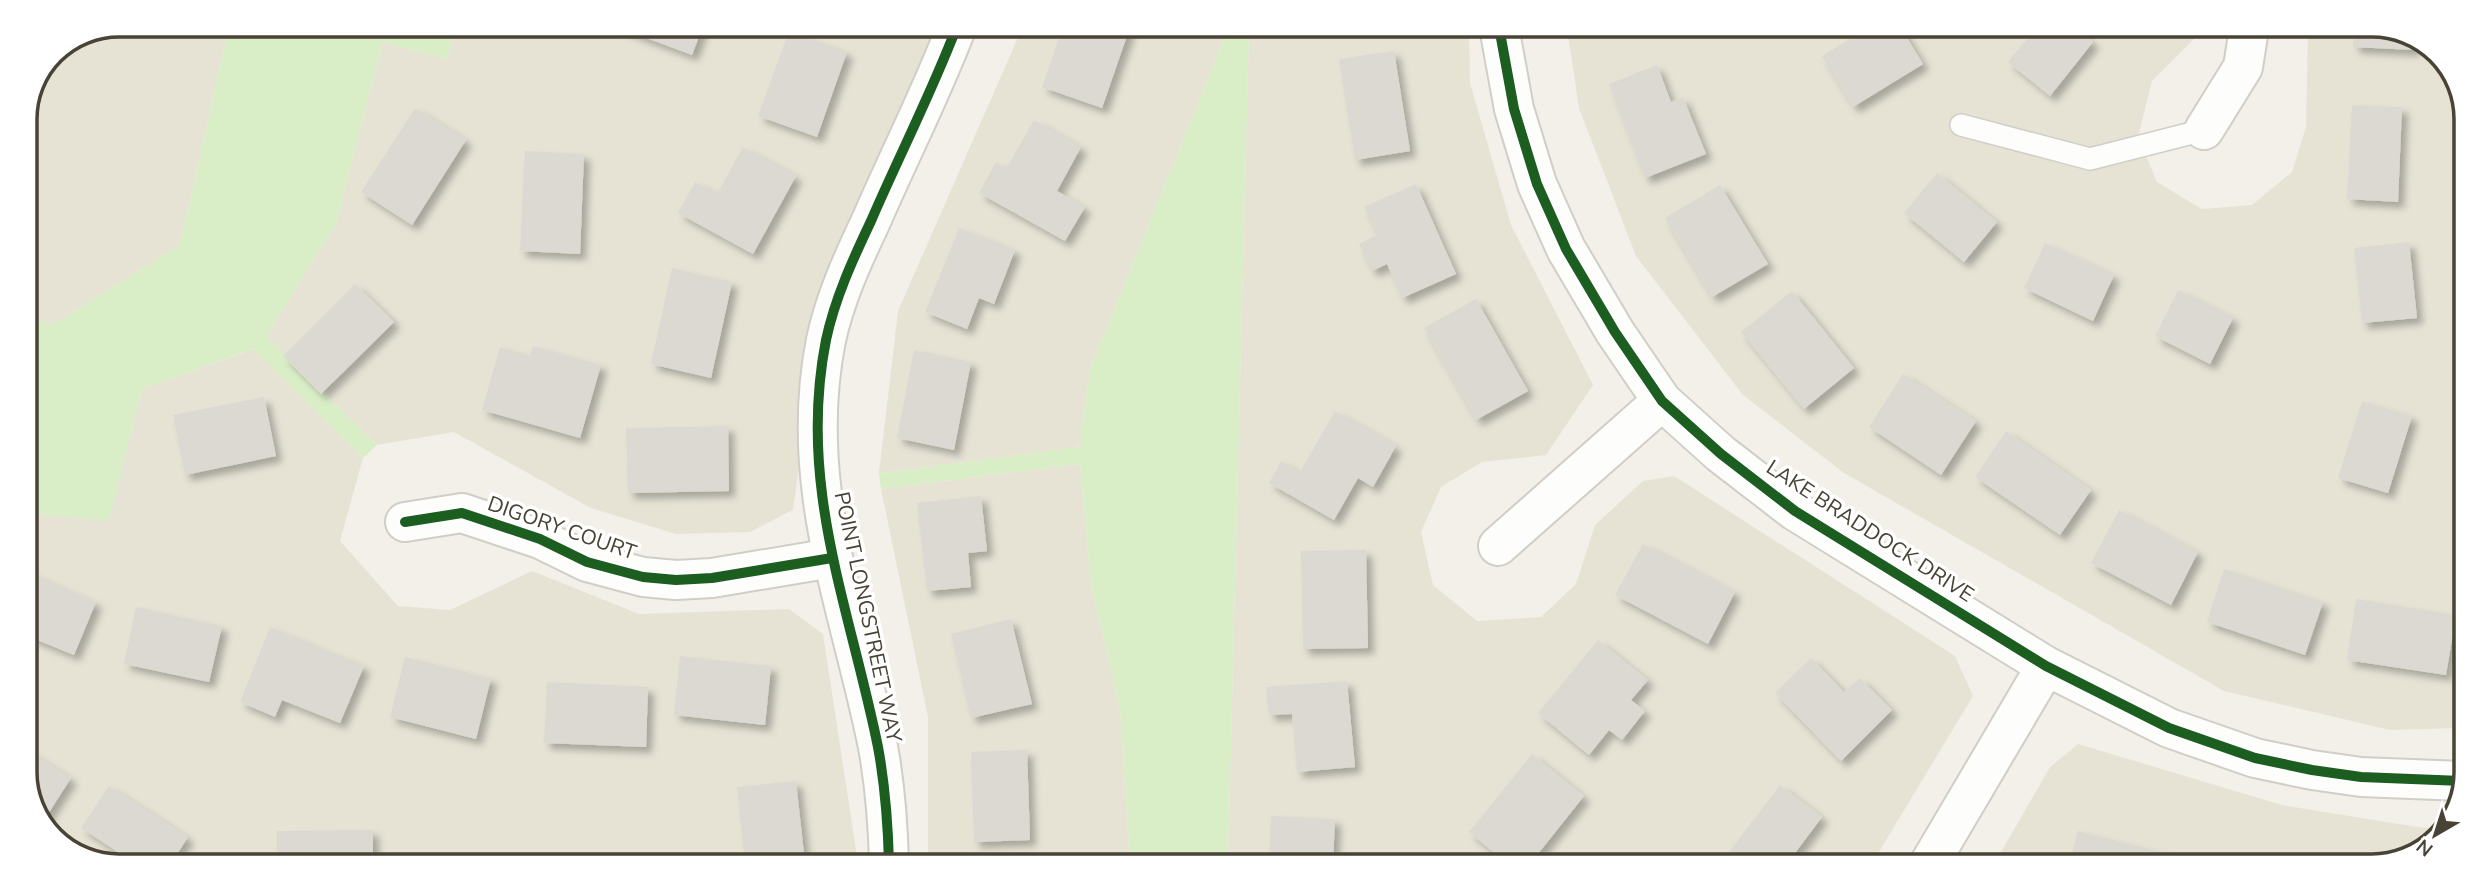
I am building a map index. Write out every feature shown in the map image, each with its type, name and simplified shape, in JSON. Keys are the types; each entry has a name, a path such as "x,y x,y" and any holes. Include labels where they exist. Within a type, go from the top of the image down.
{"street":[{"name":"POINT LONGSTREET WAY","path":"889,854 888,823 878,748 832,558 819,480 818,402 827,340 849,268 952,37"},
{"name":"LAKE BRADDOCK DRIVE","path":"1501,37 1514,109 1537,184 1566,249 1615,332 1662,401 1721,454 1795,511 2046,666 2169,729 2255,758 2312,770 2361,777 2454,781"},
{"path":"2204,131 2243,67 2248,37"},
{"path":"1498,546 1662,401"},
{"name":"DIGORY COURT","path":"405,522 462,513 540,539 587,562 643,576 676,580 712,578 832,558"},
{"path":"1935,854 2046,666"}],"lane":[{"path":"1961,125 2090,159 2204,131"}],"shaded area":[{"path":"226,37 180,245 55,323 37,321 37,119 38,103 51,73 73,51 103,38"},
{"path":"453,37 931,37 824,283 793,510 750,532 676,534 591,508 454,432 377,445 266,336 336,224 383,42 446,59"},
{"path":"1018,37 1225,37 1090,369 1079,447 879,473 898,311"},
{"path":"1249,37 1469,37 1470,83 1511,225 1593,385 1546,455 1482,462 1441,487 1421,532 1433,585 1477,621 1541,617 1576,584 1595,525 1643,481 1674,476 1955,656 1973,696 1878,854 1228,854"},
{"path":"1568,37 2196,37 2152,81 2138,137 2157,182 2202,209 2252,205 2292,172 2306,127 2308,37 2388,38 2409,45 2422,54 2446,82 2454,113 2454,728 2390,730 2224,691 1844,473 1743,395 1636,256 1579,108"},
{"path":"254,349 363,458 340,541 398,606 450,610 532,571 639,614 789,609 823,634 857,854 108,854 78,843 54,822 43,804 38,788 37,514 109,520 142,389"},
{"path":"1080,464 1091,585 1120,709 1129,854 928,854 928,717 881,489"},
{"path":"2078,744 2282,805 2432,828 2409,846 2383,854 2000,854 2050,767"}],"green space":[{"path":"226,37 453,37 446,59 383,42 336,224 266,336 377,445 363,458 253,349 142,389 109,521 37,514 37,321 55,323 180,245"},
{"path":"1225,37 1249,37 1228,854 1129,854 1120,709 1091,585 1080,464 881,489 879,473 1079,447 1090,369"}],"building":[{"path":"644,37 699,37 692,55"},
{"path":"787,37 806,37 847,52 817,137 758,116"},
{"path":"1060,37 1127,37 1102,108 1042,87"},
{"path":"1853,37 1906,37 1923,64 1853,107 1822,56"},
{"path":"2028,37 2086,37 2093,42 2050,96 2008,62"},
{"path":"2354,37 2372,37 2399,41 2414,49 2414,50 2353,47"},
{"path":"1394,51 1410,151 1355,160 1339,59"},
{"path":"1657,65 1671,102 1683,97 1706,154 1645,178 1609,84"},
{"path":"2352,105 2402,107 2398,202 2347,199"},
{"path":"415,108 466,140 412,225 361,192"},
{"path":"1034,120 1081,147 1057,191 1085,207 1065,241 979,193 996,162 1006,169"},
{"path":"743,147 796,176 753,254 678,213 695,182 717,194"},
{"path":"525,151 584,154 580,254 520,251"},
{"path":"1937,173 1997,222 1964,262 1904,213"},
{"path":"1416,184 1456,274 1402,298 1387,264 1372,271 1359,244 1377,235 1364,207"},
{"path":"1720,185 1768,264 1712,297 1665,218"},
{"path":"959,228 1015,250 994,304 979,298 967,329 925,312"},
{"path":"2409,242 2417,318 2362,323 2354,248"},
{"path":"2045,243 2114,275 2093,321 2024,288"},
{"path":"672,268 732,282 711,378 651,364"},
{"path":"355,284 394,322 321,394 283,356"},
{"path":"2178,290 2233,318 2210,364 2155,336"},
{"path":"1792,291 1854,368 1804,409 1741,332"},
{"path":"1476,299 1528,391 1476,420 1424,328"},
{"path":"533,346 601,365 580,438 482,410 500,347 530,356"},
{"path":"914,350 971,362 954,450 897,438"},
{"path":"1903,374 1976,421 1941,475 1869,427"},
{"path":"264,397 276,456 185,475 173,415"},
{"path":"2362,401 2412,416 2388,493 2338,478"},
{"path":"1335,411 1396,446 1373,487 1358,478 1334,520 1269,483 1281,461 1300,472"},
{"path":"728,426 729,491 628,493 626,428"},
{"path":"2006,431 2091,490 2060,535 1975,477"},
{"path":"981,496 987,551 968,553 971,587 927,591 917,503"},
{"path":"2119,510 2198,552 2171,605 2091,563"},
{"path":"1643,544 1735,592 1708,644 1615,595"},
{"path":"1366,550 1368,648 1303,649 1301,551"},
{"path":"2224,569 2323,602 2305,655 2207,622"},
{"path":"37,576 96,602 74,655 37,640"},
{"path":"2356,599 2454,615 2446,675 2347,660"},
{"path":"136,607 222,626 209,682 124,664"},
{"path":"1011,619 1032,704 971,718 951,634"},
{"path":"270,627 364,666 340,723 282,700 275,717 240,702"},
{"path":"1598,640 1648,680 1631,700 1645,711 1622,740 1609,730 1589,755 1538,713"},
{"path":"680,656 771,666 765,725 674,715"},
{"path":"405,657 491,678 476,739 390,717"},
{"path":"1811,658 1844,692 1860,678 1892,710 1841,761 1775,693"},
{"path":"1347,681 1355,767 1297,772 1292,714 1269,715 1266,687"},
{"path":"547,682 648,687 646,747 544,743"},
{"path":"1027,750 1030,840 974,842 971,752"},
{"path":"1532,754 1584,796 1538,854 1496,854 1469,832"},
{"path":"37,757 71,778 48,813 38,788"},
{"path":"796,781 804,854 744,854 737,787"},
{"path":"1780,785 1822,817 1796,854 1727,854"},
{"path":"109,786 188,837 177,854 121,854 81,828"},
{"path":"1271,816 1335,819 1333,854 1269,854"},
{"path":"373,830 373,854 277,854 277,831"},
{"path":"2078,831 2170,854 2072,854"}],"cycle path":[{"path":"889,854 886,805 878,747 842,596 822,496 818,446 819,394 826,340 839,294 953,37"},
{"path":"1501,37 1514,109 1537,184 1566,249 1615,332 1662,401 1721,454 1795,511 2046,666 2169,728 2255,758 2312,770 2361,777 2454,781"},
{"path":"405,522 462,513 540,539 587,562 643,577 676,580 712,578 832,558"}]}
